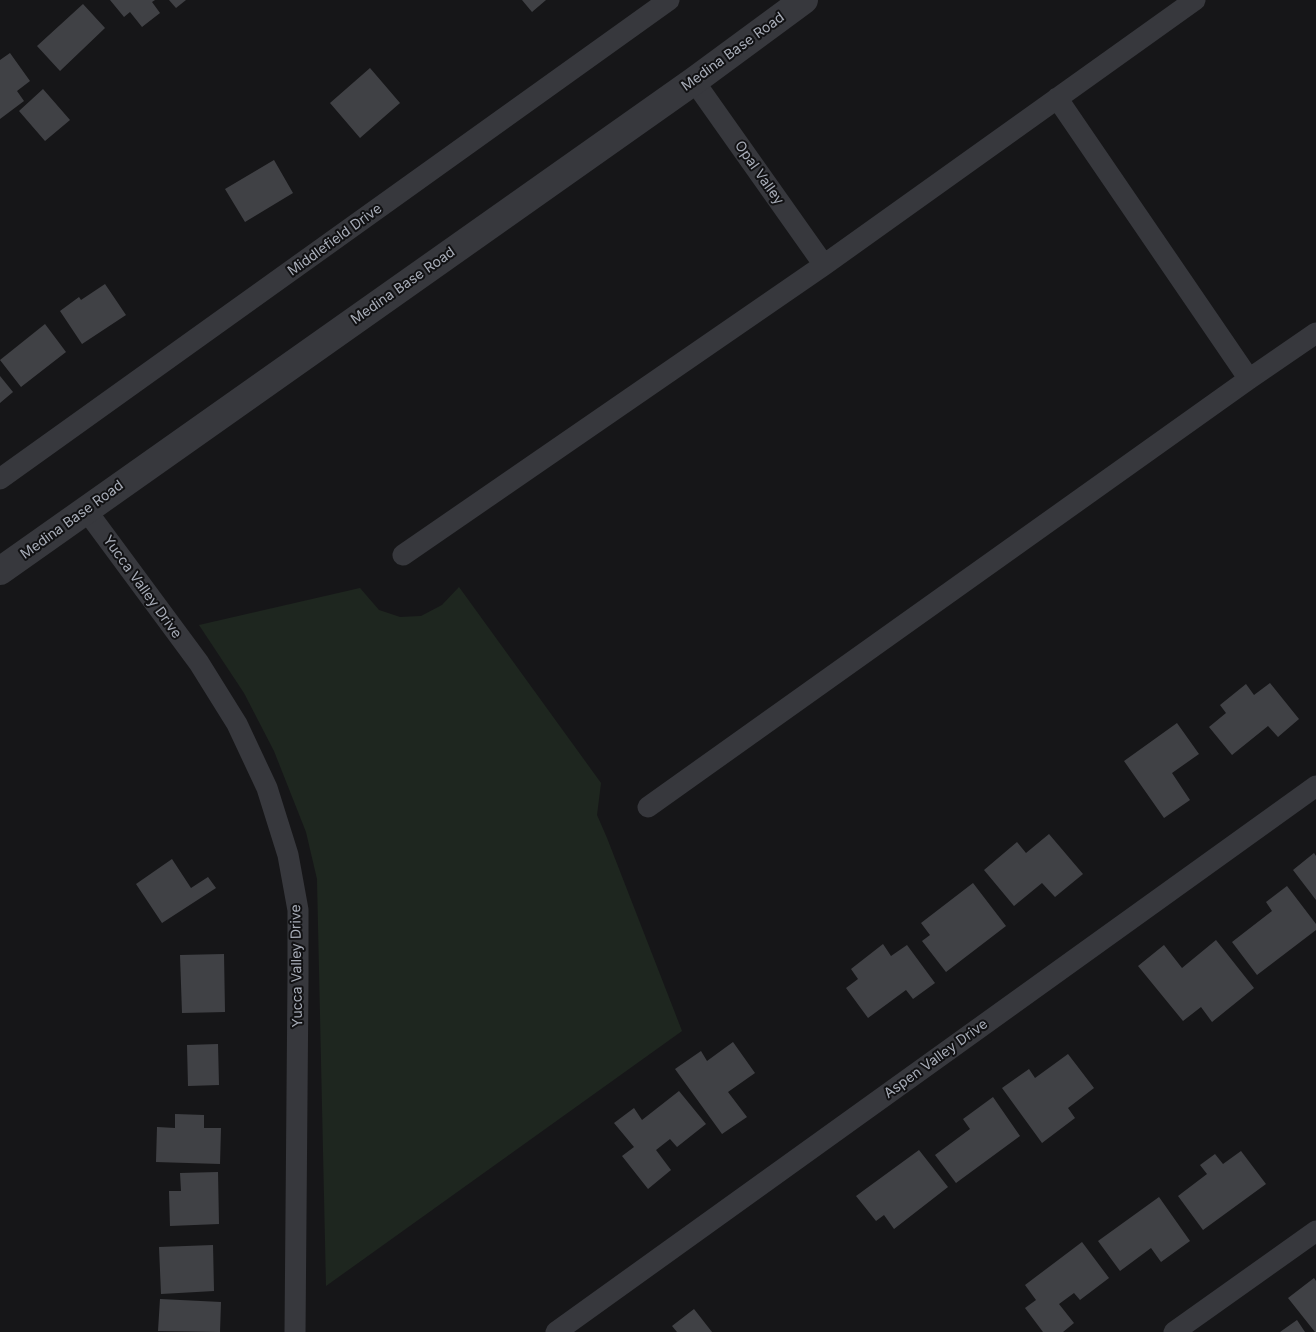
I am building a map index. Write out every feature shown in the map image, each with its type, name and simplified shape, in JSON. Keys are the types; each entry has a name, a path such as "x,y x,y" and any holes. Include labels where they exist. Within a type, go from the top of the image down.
{"street":[{"name":"Middlefield Drive","path":"0,479 669,0"},
{"name":"Medina Base Road","path":"0,571 694,81 804,0"},
{"path":"403,555 824,265 1195,0"},
{"name":"Opal Valley","path":"694,81 824,265"},
{"path":"1057,98 1249,379"},
{"path":"648,808 1316,333"},
{"name":"Yucca Valley Drive","path":"86,510 198,663 237,724 267,788 288,855 298,910 295,1332"},
{"name":"Aspen Valley Drive","path":"556,1332 1316,786"},
{"path":"1174,1332 1316,1230"}],"shaded area":[{"path":"459,587 601,783 597,815 682,1031 326,1286 317,879 306,832 274,751 244,693 199,625 360,588 379,610 400,617 421,616 442,605"}],"building":[{"path":"110,0 155,0 152,2 160,13 142,27 130,12 124,17"},
{"path":"169,0 186,0 176,8"},
{"path":"522,0 546,0 532,12"},
{"path":"83,4 105,28 60,71 37,46"},
{"path":"10,53 30,81 17,91 24,101 0,119 0,60"},
{"path":"370,68 400,103 360,138 330,103"},
{"path":"43,89 70,120 45,141 19,111"},
{"path":"274,160 293,193 245,222 225,189"},
{"path":"105,284 126,315 82,344 60,311 79,297 81,300"},
{"path":"45,324 66,352 21,387 0,360"},
{"path":"0,376 13,392 0,403"},
{"path":"1270,683 1299,719 1278,737 1268,726 1232,755 1209,727 1226,713 1220,705 1246,684 1254,695"},
{"path":"1177,723 1199,754 1172,773 1190,800 1164,818 1124,761"},
{"path":"1049,834 1083,874 1055,897 1042,883 1014,906 984,870 1017,842 1026,853"},
{"path":"1314,853 1316,856 1316,900 1293,870"},
{"path":"172,859 191,888 208,877 216,888 162,923 136,884"},
{"path":"973,883 1006,926 946,972 922,941 930,935 921,923"},
{"path":"1287,886 1316,924 1316,930 1257,975 1232,942 1272,911 1266,902"},
{"path":"1216,940 1254,988 1212,1022 1201,1007 1183,1021 1138,966 1164,945 1182,968"},
{"path":"883,944 891,956 907,945 935,983 913,999 906,990 868,1018 846,988 858,979 851,969"},
{"path":"224,954 225,1012 182,1013 180,955"},
{"path":"733,1042 755,1073 728,1092 747,1117 722,1134 675,1069 701,1051 707,1061"},
{"path":"218,1044 219,1085 188,1086 187,1045"},
{"path":"1068,1054 1094,1088 1068,1108 1075,1118 1042,1143 1002,1088 1029,1069 1035,1078"},
{"path":"679,1091 706,1124 677,1147 670,1139 656,1150 671,1170 648,1189 622,1156 634,1147 614,1123 634,1108 642,1120"},
{"path":"993,1097 1020,1136 956,1183 935,1155 970,1129 963,1119"},
{"path":"175,1114 204,1115 204,1128 221,1128 220,1164 156,1162 157,1127 175,1128"},
{"path":"919,1150 948,1187 894,1229 884,1215 876,1221 856,1196"},
{"path":"1241,1151 1266,1184 1203,1230 1178,1196 1207,1174 1200,1165 1215,1154 1223,1164"},
{"path":"218,1172 219,1224 170,1226 169,1191 181,1191 180,1173"},
{"path":"1159,1197 1190,1241 1161,1262 1151,1248 1120,1271 1098,1241"},
{"path":"1082,1242 1109,1278 1080,1300 1074,1293 1059,1304 1074,1323 1063,1332 1043,1332 1025,1308 1036,1300 1025,1285"},
{"path":"213,1245 214,1291 161,1294 159,1247"},
{"path":"1314,1278 1316,1281 1316,1332 1288,1298"},
{"path":"160,1299 221,1302 220,1332 158,1331"},
{"path":"694,1309 712,1332 677,1332 672,1326"},
{"path":"1297,1320 1305,1332 1280,1332"}]}
